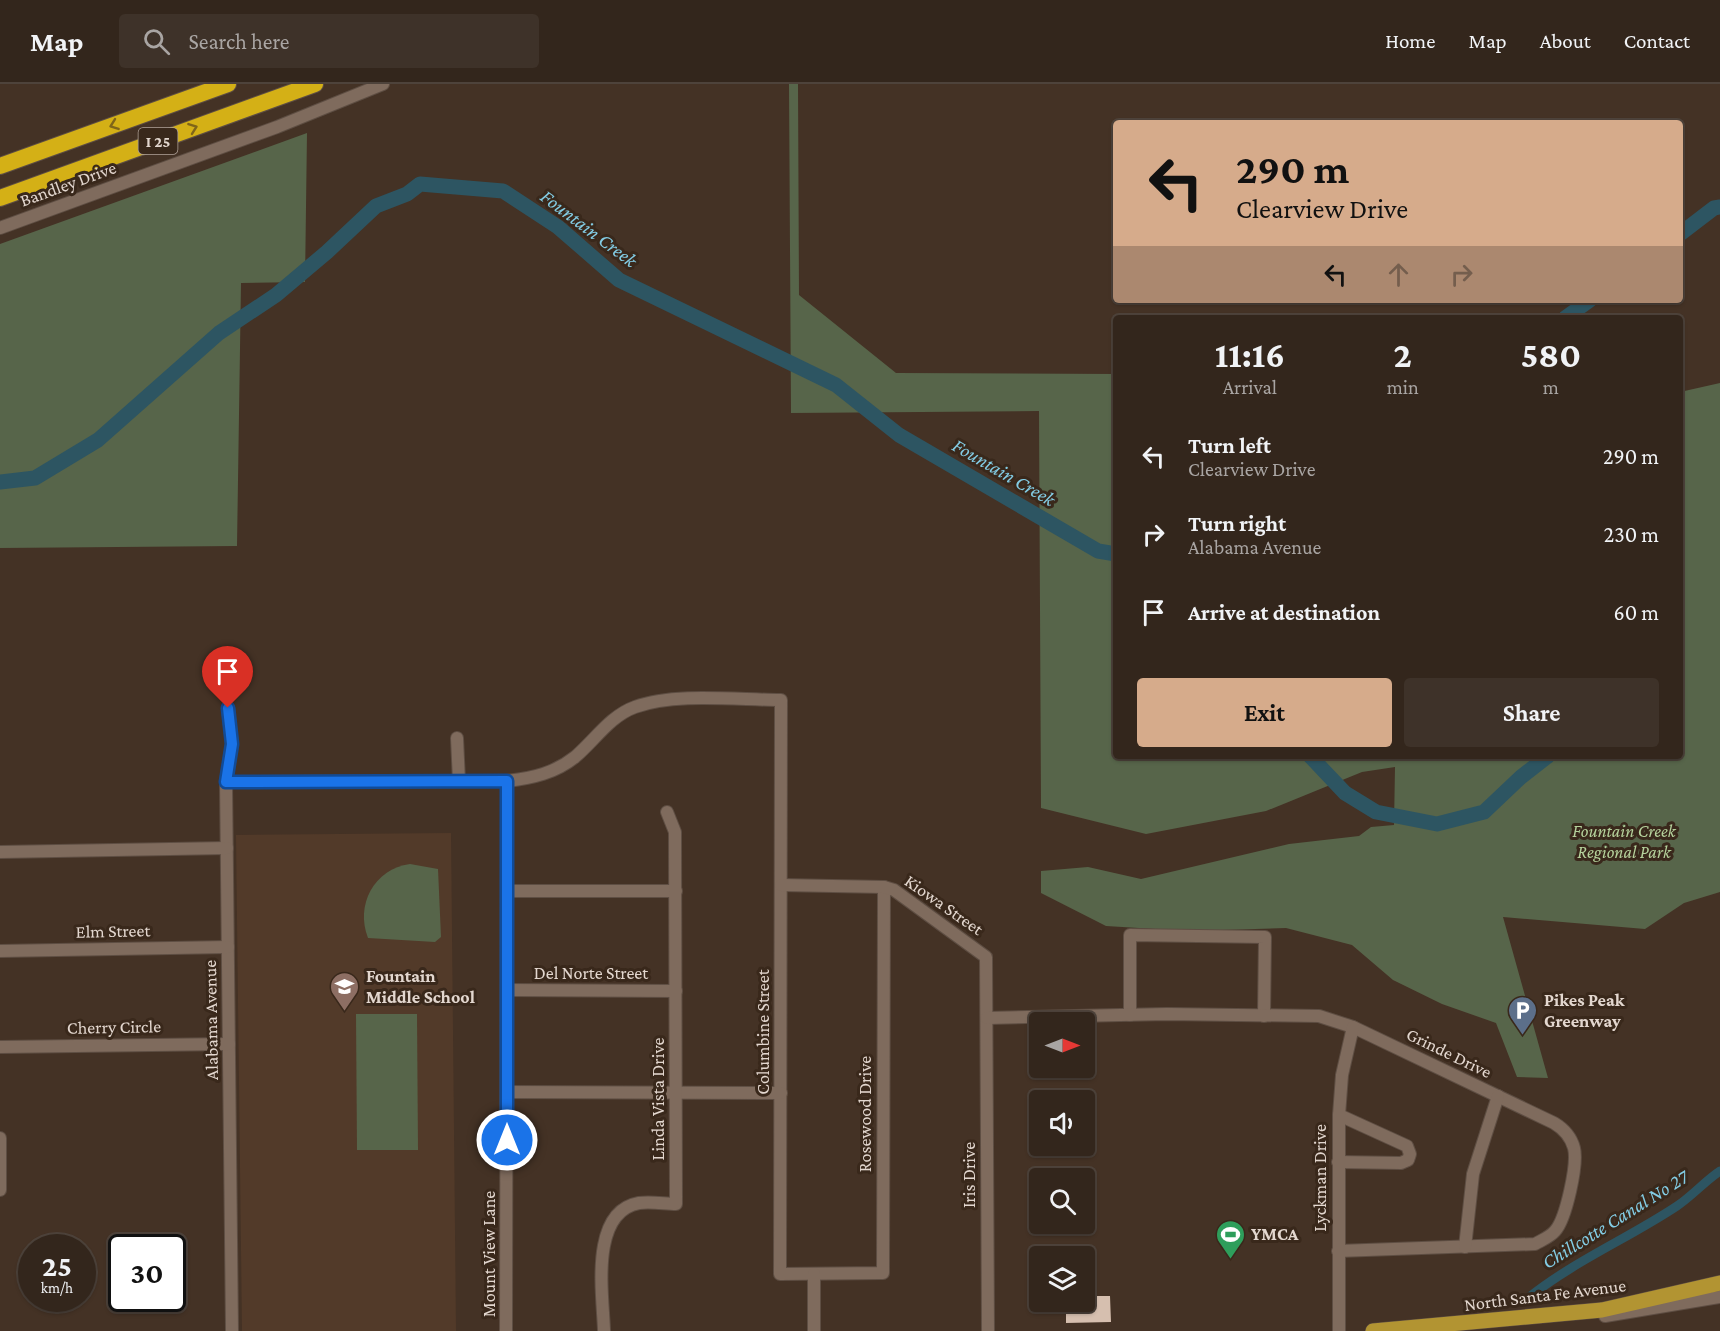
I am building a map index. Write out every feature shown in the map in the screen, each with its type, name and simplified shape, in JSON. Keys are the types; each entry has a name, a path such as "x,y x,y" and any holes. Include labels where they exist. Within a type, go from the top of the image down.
{"highway":[{"name":"I 25","path":"0,166 228,84"},
{"name":"I 25","path":"0,198 315,84"}],"main road":[{"name":"North Santa Fe Avenue","path":"1373,1331 1586,1312 1645,1302 1720,1283"}],"street":[{"name":"Bandley Drive","path":"0,228 277,127 383,84"},
{"name":"Columbine Street","path":"507,781 540,777 575,757 602,728 634,707 675,700 781,700 780,1274 814,1274"},
{"name":"Alabama Avenue","path":"228,708 232,744 226,782 232,1331"},
{"path":"457,738 459,781"},
{"path":"226,782 507,781"},
{"name":"Mount View Lane","path":"506,1331 507,781"},
{"name":"Linda Vista Drive","path":"604,1331 603,1245 609,1223 623,1211 638,1203 676,1204 675,832 667,812"},
{"path":"0,852 226,848"},
{"name":"Kiowa Street","path":"781,885 884,887 894,890 986,957 987,1018"},
{"name":"Rosewood Drive","path":"814,1274 883,1273 884,887"},
{"path":"507,891 676,891"},
{"path":"1130,1015 1130,935 1265,938 1264,1016"},
{"name":"Elm Street","path":"0,951 228,947"},
{"name":"Del Norte Street","path":"507,990 676,991"},
{"name":"Grinde Drive","path":"987,1018 1130,1015 1319,1016 1353,1027 1562,1127 1574,1148 1573,1171 1561,1223 1551,1235 1527,1245 1338,1251"},
{"name":"Iris Drive","path":"987,1018 988,1331"},
{"name":"Lyckman Drive","path":"1339,1331 1338,1115 1342,1074 1353,1027"},
{"name":"Cherry Circle","path":"0,1047 229,1044"},
{"path":"507,1092 781,1093"},
{"path":"1465,1247 1473,1174 1498,1096"},
{"path":"1338,1115 1407,1146 1410,1154 1407,1160 1401,1163 1338,1162"},
{"path":"0,1190 1,1138"},
{"path":"814,1274 814,1331"},
{"path":"1586,1312 1602,1316 1720,1297"}],"shaded area":[{"name":"Fountain Middle School","path":"451,833 456,1331 242,1331 236,835"}],"green space":[{"name":"Fountain Creek Regional Park","path":"789,84 798,84 799,295 896,373 1113,374 1113,759 1683,759 1683,391 1720,383 1720,892 1684,903 1645,929 1503,917 1548,1078 1517,1077 1496,1023 1442,1004 1393,980 1352,945 1286,928 1188,931 1106,926 1041,893 1041,871 1088,867 1141,879 1289,844 1359,836 1371,827 1394,825 1395,767 1362,772 1266,811 1146,834 1041,808 1039,411 791,413"},
{"path":"307,133 305,282 241,283 237,546 0,548 0,244"},
{"path":"410,864 438,869 441,937 435,942 368,938 364,913 371,891 386,873"},
{"path":"356,1014 417,1014 418,1150 357,1150"}],"building":[{"path":"1095,1296 1110,1296 1111,1322 1066,1323 1066,1312 1095,1312"}],"waterway":[{"name":"Fountain Creek","path":"0,482 35,478 98,440 219,333 276,295 376,206 407,194 420,184 503,191 558,227 619,280 836,385 899,435 1098,551 1113,554"},
{"name":"Fountain Creek","path":"1683,232 1714,208 1720,207"},
{"name":"Fountain Creek","path":"1569,315 1586,303"},
{"name":"Fountain Creek","path":"1313,759 1345,793 1376,812 1437,824 1484,812 1544,759"},
{"name":"Chillcotte Canal No 27","path":"1528,1298 1583,1261 1677,1206 1720,1171"}],"place":[{"name":"Fountain Middle School","path":"345,1012"},
{"name":"Pikes Peak Greenway","path":"1523,1036"},
{"name":"YMCA","path":"1230,1260"}],"route":[{"path":"228,708 232,744 226,782 507,781 507,1140"}]}
